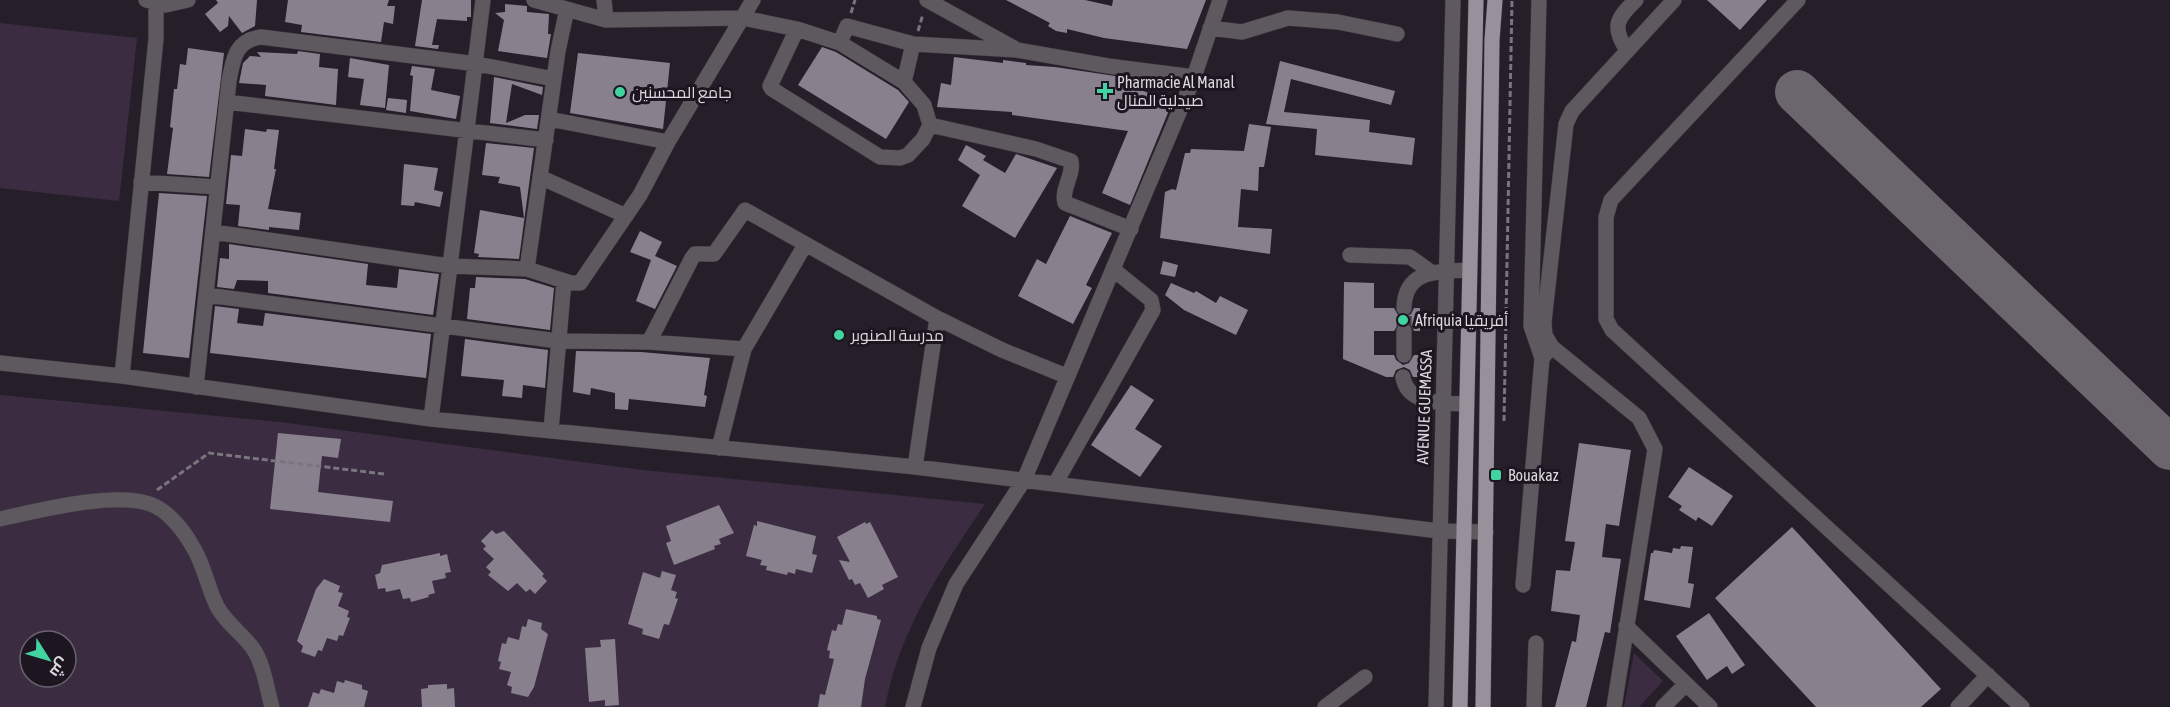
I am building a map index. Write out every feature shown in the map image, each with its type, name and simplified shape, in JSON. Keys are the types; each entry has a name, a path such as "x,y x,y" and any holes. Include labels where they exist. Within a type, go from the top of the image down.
{"main road":[{"path":"1460,707 1476,0"},
{"path":"1483,707 1491,73 1495,0"}],"street":[{"path":"122,376 156,39 151,2 172,4 188,0"},
{"path":"431,419 449,266 469,131 483,0"},
{"path":"534,0 606,20 742,18 797,29 840,43 904,82 924,105 930,125 916,148 900,158 880,157 775,92 770,86 797,29"},
{"path":"604,0 606,20"},
{"path":"213,232 449,266 527,269 577,283 584,279 650,179 668,142 753,0"},
{"path":"927,0 944,4 1017,50"},
{"path":"913,707 929,648 956,584 1024,480 1194,77 1220,0"},
{"name":"AVENUE GUEMASSA","path":"1436,707 1442,403 1438,272 1453,0"},
{"path":"1539,0 1531,326 1547,352 1639,418 1655,449 1614,707"},
{"path":"1628,50 1619,39 1617,25 1624,12 1635,0"},
{"path":"1523,585 1547,352 1544,322 1566,124 1572,111 1674,0"},
{"path":"1798,0 1611,200 1606,218 1606,319 1612,330 2022,707"},
{"path":"527,269 554,79 567,9"},
{"path":"1210,28 1242,32 1288,18 1338,22 1397,34"},
{"path":"840,43 847,26 914,44 1017,50 1108,66 1194,77"},
{"path":"196,387 227,102 234,54 244,43 255,38 477,64 554,79"},
{"path":"904,82 914,44"},
{"path":"227,102 546,140"},
{"path":"549,120 668,142"},
{"path":"930,125 1025,147 1071,161 1072,167 1064,198 1065,203 1131,229"},
{"path":"540,177 626,216"},
{"path":"141,182 217,187"},
{"path":"650,342 692,258 696,254 714,254 745,210 937,318 1002,350 1066,376"},
{"path":"719,448 744,349 805,245"},
{"path":"1350,255 1410,257 1438,272"},
{"path":"1055,483 1153,310 1151,300 1114,270"},
{"path":"1404,308 1409,288 1422,276 1438,272 1469,270"},
{"path":"551,430 564,281"},
{"path":"206,295 442,328 558,341 650,342 744,349"},
{"path":"915,467 937,318"},
{"path":"1404,331 1404,355"},
{"path":"0,363 122,376 431,419 915,467 1439,531 1486,532"},
{"path":"1403,377 1406,387 1413,394 1429,402 1466,404"},
{"path":"0,519 82,503 126,501 149,504 163,511 182,531 195,550 219,611 255,652 273,707"},
{"path":"1626,626 1710,707"},
{"path":"1534,707 1536,643"},
{"path":"1958,707 1988,675"},
{"path":"1325,707 1365,677"},
{"path":"1664,707 1686,684"}],"path":[{"path":"914,44 927,0"},
{"path":"1504,431 1512,0"},
{"path":"149,504 156,491 209,453 384,474"}],"shaded area":[{"path":"0,23 137,38 119,201 0,188"},
{"path":"0,395 280,422 643,470 985,504 938,576 912,625 892,678 885,707 0,707"},
{"path":"1634,653 1663,681 1639,707 1624,707"}],"building":[{"path":"216,0 257,0 255,26 242,33 229,16 228,26 220,32 205,14 218,3"},
{"path":"288,0 389,0 387,6 395,6 393,24 384,22 381,42 301,32 302,25 285,22"},
{"path":"422,0 471,0 471,17 467,17 467,21 437,19 432,45 439,45 438,49 415,46"},
{"path":"1006,0 1085,0 1112,6 1113,0 1206,0 1187,49 1104,38 1067,29 1067,33 1056,31 1048,26 1050,23"},
{"path":"1707,0 1767,0 1740,30"},
{"path":"505,4 527,6 527,12 549,14 548,34 551,34 547,58 498,51 504,20 495,13 505,12"},
{"path":"822,47 836,52 898,90 909,102 886,139 798,85"},
{"path":"188,48 224,53 209,177 167,174 173,128 170,127 174,89 177,89 180,64 186,65"},
{"path":"298,51 320,54 319,67 338,69 336,105 265,96 266,85 239,83 243,63 250,56 261,57 257,52 297,54"},
{"name":"جامع المحسنين","path":"578,53 670,63 663,129 570,113"},
{"path":"954,57 1003,63 1003,60 1135,79 1134,87 1172,103 1130,205 1102,193 1128,131 1012,115 1012,112 937,107 941,83 951,85"},
{"path":"350,58 389,65 385,108 360,105 364,79 348,77"},
{"path":"1280,61 1395,91 1391,105 1291,79 1284,112 1370,120 1369,132 1415,138 1412,165 1315,155 1317,129 1266,124"},
{"path":"412,66 435,69 431,90 460,96 456,119 410,111"},
{"path":"494,77 543,87 542,95 512,84 506,123 525,115 539,115 537,129 490,123"},
{"path":"388,98 407,100 406,113 386,110"},
{"path":"1249,124 1271,127 1264,167 1259,167 1258,191 1241,189 1238,227 1272,229 1270,254 1160,238 1165,192 1176,190 1185,153 1190,153 1191,149 1244,151"},
{"path":"245,129 266,132 267,129 279,130 274,169 276,169 268,209 301,213 299,230 269,227 269,230 238,226 240,205 226,204 231,155 242,156"},
{"path":"486,143 534,148 519,259 478,257 479,254 474,253 480,210 524,218 520,187 498,183 500,177 482,175"},
{"path":"966,145 986,156 983,160 1005,173 1016,154 1057,168 1015,238 962,206 980,175 958,160"},
{"path":"404,164 438,168 434,190 443,192 440,207 415,202 414,206 401,205"},
{"path":"159,193 207,196 189,358 143,353"},
{"path":"1070,216 1112,233 1086,285 1092,288 1073,324 1018,296 1037,259 1046,264"},
{"path":"640,231 662,242 655,256 677,266 655,309 636,301 651,260 630,252"},
{"path":"229,244 368,264 366,285 397,288 399,269 439,274 433,315 268,293 268,281 237,280 234,289 217,287 220,258 229,259"},
{"path":"1163,261 1178,265 1175,277 1160,274"},
{"path":"476,277 525,279 554,288 550,330 467,319 470,288 475,288"},
{"path":"1344,282 1374,283 1374,308 1394,308 1403,318 1411,314 1414,308 1420,308 1420,331 1414,331 1412,326 1405,321 1399,323 1394,331 1374,331 1374,355 1394,355 1396,360 1403,365 1409,363 1414,355 1419,355 1419,377 1413,377 1410,370 1404,367 1396,370 1393,377 1386,377 1343,359"},
{"path":"1171,283 1194,293 1196,291 1216,303 1220,296 1248,310 1236,335 1184,310 1165,295"},
{"path":"215,306 239,309 237,323 263,326 265,313 431,334 426,378 210,353"},
{"path":"465,339 548,350 545,388 523,385 522,398 502,396 504,380 461,376"},
{"path":"576,351 641,352 710,358 704,395 707,396 705,407 629,399 628,410 615,409 615,393 591,388 590,395 573,392"},
{"path":"1131,385 1154,400 1135,429 1162,446 1140,477 1091,445"},
{"path":"278,433 341,439 338,458 322,456 318,492 393,501 390,522 270,509"},
{"path":"1579,443 1631,450 1619,526 1606,524 1602,557 1621,559 1610,633 1605,632 1586,707 1555,707 1572,641 1576,642 1580,615 1551,611 1556,570 1570,571 1575,542 1565,541"},
{"path":"1689,467 1733,496 1712,526 1698,517 1696,521 1679,510 1682,506 1668,497"},
{"path":"719,505 734,533 719,539 721,544 714,546 715,549 674,565 666,543 671,541 666,526"},
{"path":"757,521 816,536 812,554 817,555 812,573 796,569 795,574 788,572 787,575 766,570 767,566 760,565 762,560 746,556"},
{"path":"865,522 866,524 870,522 898,577 882,585 884,589 868,598 860,583 855,585 852,579 849,580 839,560 850,562 837,537"},
{"path":"1792,527 1941,689 1921,707 1816,707 1715,598"},
{"path":"492,530 496,534 504,531 544,574 542,576 547,581 535,594 530,589 526,592 517,583 508,591 488,575 491,572 486,567 494,559 483,549 486,546 481,541"},
{"path":"1681,546 1693,547 1688,583 1694,584 1690,608 1644,600 1651,553 1654,550 1672,553 1673,548 1680,549"},
{"path":"440,553 440,556 447,554 451,572 445,573 446,578 432,581 435,593 428,595 429,597 411,602 410,598 403,599 400,589 386,592 385,588 378,589 375,575 380,573 382,565"},
{"path":"662,571 676,575 671,590 677,592 675,598 678,599 669,625 664,624 659,639 642,634 643,629 628,624 643,572 660,578"},
{"path":"324,579 340,586 338,592 343,593 338,606 349,611 347,617 350,618 343,636 339,635 337,641 327,638 322,651 318,650 315,657 301,652 303,646 297,641 316,589"},
{"path":"846,609 877,616 877,619 881,620 865,679 861,707 818,707 820,694 825,695 834,659 829,658 830,651 827,650 832,630 836,631 838,624 842,625"},
{"path":"1709,613 1745,665 1732,674 1727,666 1707,680 1676,636"},
{"path":"528,619 542,623 541,629 548,634 534,687 528,697 511,693 512,687 507,685 511,672 499,669 501,662 498,661 502,643 506,644 508,637 519,640 522,626 526,627"},
{"path":"615,639 619,705 605,706 605,700 589,702 585,648 601,647 600,640"},
{"path":"345,680 362,685 362,689 368,691 364,707 308,707 313,692 319,694 321,689 334,693 337,681 344,683"},
{"path":"447,684 447,689 454,688 455,707 422,707 421,689 428,688 428,685"}],"taxiway":[{"path":"1797,92 2170,448"}],"tunnel":[{"path":"1404,308 1404,331"}],"place":[{"name":"Pharmacie Al Manal صيدلية المنال","path":"1105,91"},
{"name":"جامع المحسنين","path":"620,92"},
{"name":"Afriquia أفريقيا","path":"1403,320"},
{"name":"مدرسة الصنوبر","path":"839,335"},
{"name":"Bouakaz","path":"1496,475"}]}
